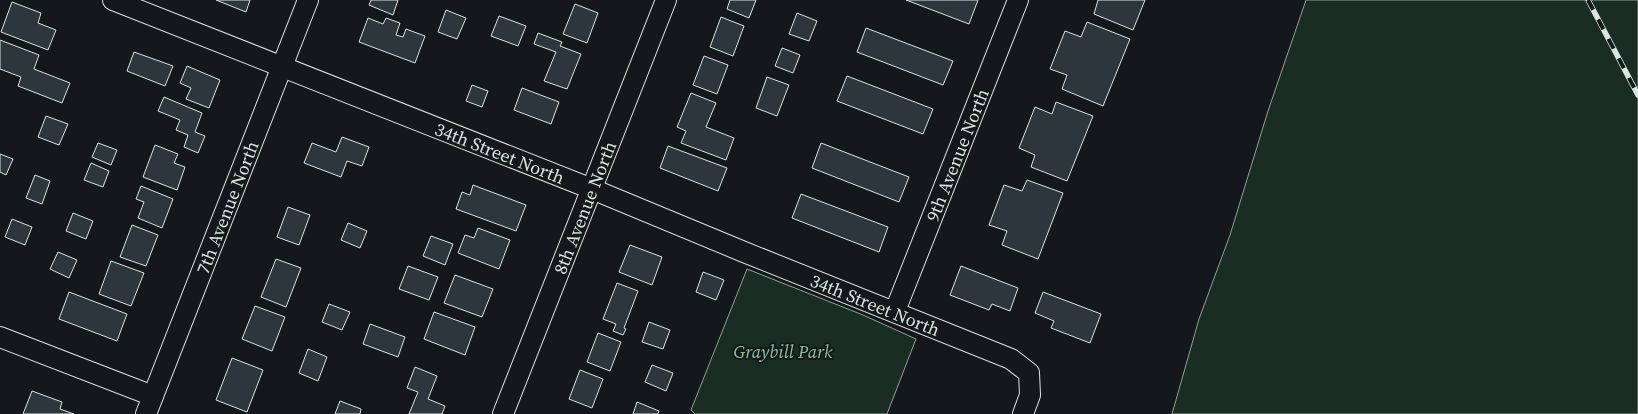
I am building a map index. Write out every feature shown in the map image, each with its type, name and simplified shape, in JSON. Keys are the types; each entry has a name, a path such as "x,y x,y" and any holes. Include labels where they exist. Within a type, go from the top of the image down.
{"street":[{"name":"34th Street North","path":"113,0 592,189 1011,359 1029,373 1027,405"},
{"name":"7th Avenue North","path":"150,405 308,0"},
{"name":"8th Avenue North","path":"503,414 666,0"},
{"name":"9th Avenue North","path":"895,311 1018,0"},
{"path":"0,337 150,405"}],"green space":[{"path":"1306,0 1638,0 1638,414 1172,414 1199,319 1230,235 1268,111"},
{"name":"Graybill Park","path":"747,269 863,315 916,339 887,414 695,414 691,410"}],"building":[{"path":"216,0 250,0 246,12"},
{"path":"371,0 398,0 393,15 369,5"},
{"path":"730,0 756,0 749,18 727,9"},
{"path":"906,0 978,0 969,24"},
{"path":"1098,0 1145,0 1133,30 1094,14"},
{"path":"12,2 41,13 38,23 56,30 48,50 1,32"},
{"path":"575,4 598,13 587,43 563,34"},
{"path":"446,10 466,18 457,39 438,32"},
{"path":"797,13 817,21 809,41 789,34"},
{"path":"499,16 526,26 518,46 491,36"},
{"path":"721,17 744,26 733,56 710,47"},
{"path":"368,18 383,24 386,18 400,23 396,35 403,37 406,29 425,36 415,63 359,42"},
{"path":"1087,22 1130,39 1103,106 1062,89 1067,75 1050,69 1065,31 1081,37"},
{"path":"866,28 953,61 943,85 857,52"},
{"path":"538,33 562,42 560,46 581,54 567,89 544,81 556,52 534,44"},
{"path":"0,40 39,55 34,69 70,83 62,103 18,86 21,77 0,69"},
{"path":"782,48 800,55 793,73 775,66"},
{"path":"134,52 173,66 165,86 127,71"},
{"path":"704,56 728,65 717,94 693,85"},
{"path":"187,66 220,80 209,108 186,99 191,88 180,83"},
{"path":"847,76 933,109 923,134 837,101"},
{"path":"767,77 789,85 777,116 756,108"},
{"path":"472,85 488,91 482,107 466,101"},
{"path":"522,88 559,102 551,124 514,110"},
{"path":"691,93 716,103 706,127 734,138 726,160 681,143 686,131 677,127"},
{"path":"164,97 202,113 195,132 205,136 198,153 184,147 188,135 176,130 180,120 158,111"},
{"path":"1056,102 1093,116 1067,181 1031,167 1035,155 1019,148 1035,107 1052,114"},
{"path":"46,116 68,124 59,145 38,137"},
{"path":"342,137 369,147 362,166 347,161 341,177 304,163 312,143 336,152"},
{"path":"98,143 117,150 111,165 92,157"},
{"path":"821,143 909,177 899,202 812,168"},
{"path":"155,145 178,154 174,163 185,167 177,190 143,177"},
{"path":"668,146 727,168 718,191 660,168"},
{"path":"0,154 13,159 6,175 0,172"},
{"path":"91,163 109,171 103,187 84,180"},
{"path":"35,175 50,181 42,204 26,198"},
{"path":"1027,180 1063,193 1038,259 1002,245 1007,231 989,225 1004,185 1022,191"},
{"path":"473,185 526,205 516,231 456,209 462,192 470,195"},
{"path":"141,186 173,199 162,228 138,218 144,202 136,199"},
{"path":"801,194 888,227 879,252 792,218"},
{"path":"288,207 310,215 299,245 277,237"},
{"path":"73,213 93,221 86,239 66,231"},
{"path":"12,219 32,227 25,245 5,237"},
{"path":"348,223 367,231 360,248 341,240"},
{"path":"132,225 158,235 146,266 120,257"},
{"path":"478,228 510,240 499,269 458,253 465,235 474,238"},
{"path":"431,236 453,244 445,265 423,256"},
{"path":"630,245 662,257 652,285 619,272"},
{"path":"58,252 77,260 69,278 50,269"},
{"path":"276,259 301,268 286,307 261,297"},
{"path":"111,261 144,273 131,306 99,294"},
{"path":"408,266 438,277 429,300 399,289"},
{"path":"961,266 1018,288 1010,311 992,304 989,310 950,295"},
{"path":"703,272 724,280 716,300 696,292"},
{"path":"455,275 493,289 482,317 444,303"},
{"path":"617,283 638,291 623,335 613,331 616,324 603,319"},
{"path":"69,292 127,314 117,341 59,319"},
{"path":"1043,292 1101,314 1090,343 1051,328 1054,321 1035,313"},
{"path":"329,304 350,312 342,330 322,322"},
{"path":"255,306 285,317 272,351 242,339"},
{"path":"434,312 475,327 465,355 424,339"},
{"path":"649,322 670,330 663,349 642,342"},
{"path":"370,324 405,337 398,357 363,344"},
{"path":"598,333 621,342 610,371 587,362"},
{"path":"308,349 327,357 318,381 299,373"},
{"path":"232,358 263,370 247,412 216,400"},
{"path":"652,365 673,373 666,391 645,382"},
{"path":"415,367 437,376 428,399 445,406 442,414 409,414 418,392 407,388"},
{"path":"580,370 603,379 592,408 569,399"},
{"path":"32,391 62,402 60,409 74,414 23,414"},
{"path":"340,401 361,409 360,414 335,414"},
{"path":"637,402 659,411 658,414 633,414"}],"railway":[{"path":"1588,0 1638,95"}]}
